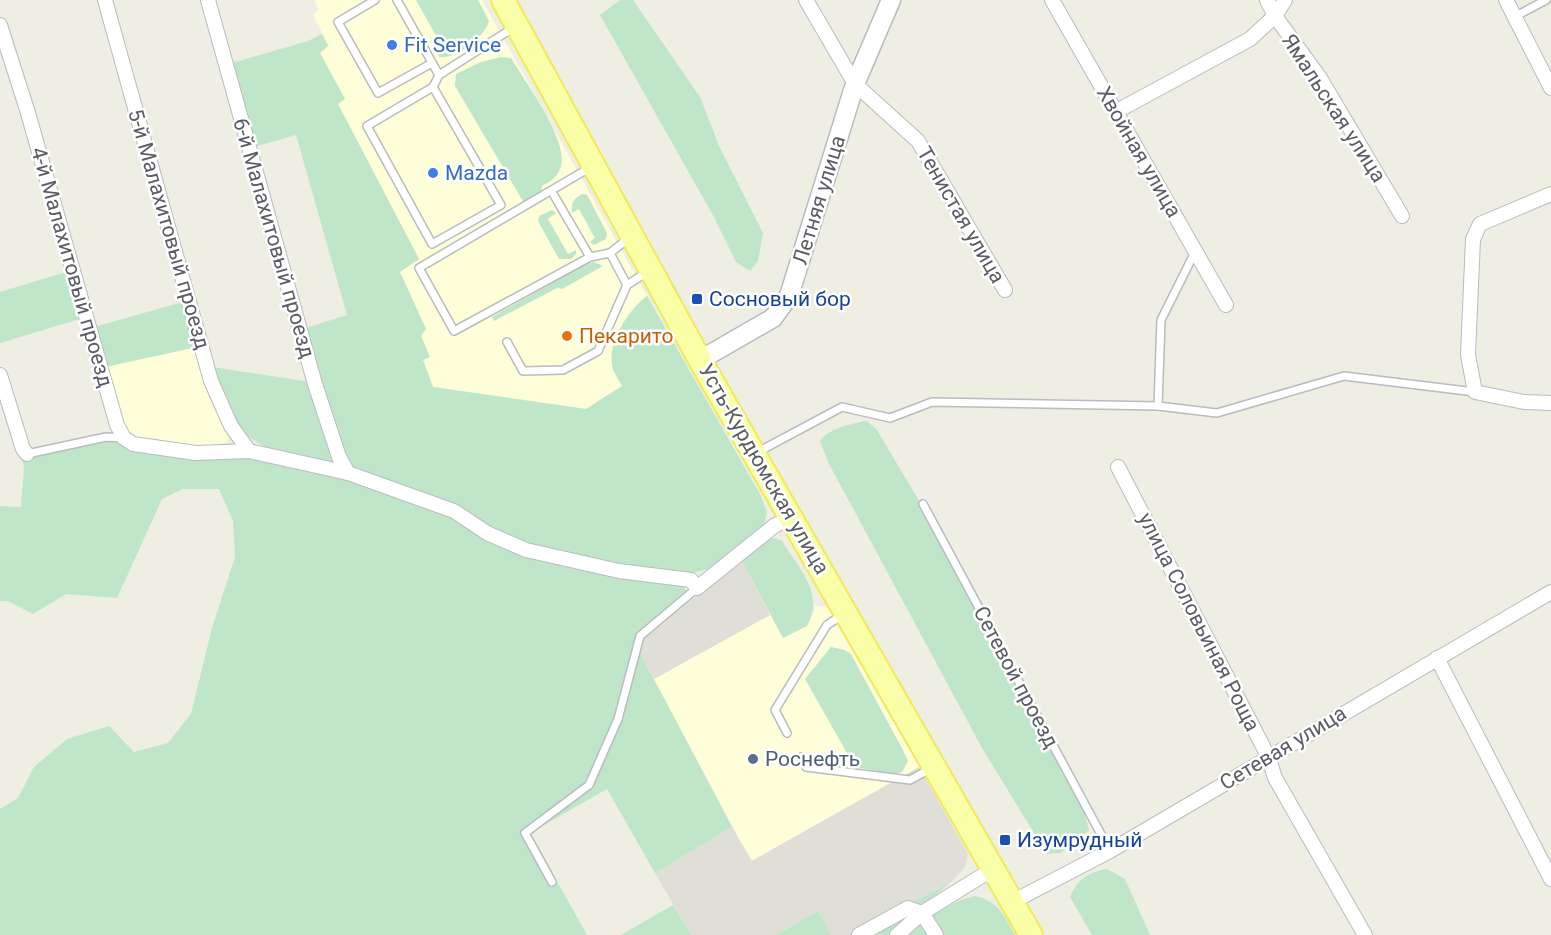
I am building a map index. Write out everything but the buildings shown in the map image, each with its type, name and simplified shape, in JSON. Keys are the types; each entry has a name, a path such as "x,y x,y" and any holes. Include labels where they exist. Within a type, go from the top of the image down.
{"main road":[{"name":"Усть-Курдюмская улица","path":"502,0 700,360 1031,935"}],"street":[{"name":"5-й Малахитовый проезд","path":"105,0 211,381 231,426 249,451"},
{"name":"6-й Малахитовый проезд","path":"208,0 315,384 339,457 348,473"},
{"name":"Тенистая улица","path":"806,0 855,84 918,141 1005,290"},
{"name":"Летняя улица","path":"700,360 773,318 789,296 855,84 891,0"},
{"name":"Хвойная улица","path":"1052,0 1226,305"},
{"name":"Ямальская улица","path":"1266,0 1320,78 1402,216"},
{"path":"1117,111 1250,39 1275,16 1285,0"},
{"path":"1506,0 1551,88"},
{"name":"4-й Малахитовый проезд","path":"0,25 28,113 100,367 124,438"},
{"path":"1551,194 1480,224 1473,239 1468,355 1475,392 1524,402 1551,403"},
{"path":"0,375 22,449 27,454"},
{"path":"124,438 133,444 196,453 249,451 348,473 454,511 487,532 526,550 619,571 691,580 697,588 774,526 792,517"},
{"name":"улица Соловьиная Роща","path":"1118,467 1268,756 1275,778 1365,935"},
{"name":"Сетевая улица","path":"1012,902 1110,851 1268,756 1551,592"},
{"path":"1437,658 1551,879"},
{"path":"897,935 922,913 993,869"},
{"path":"859,935 908,908 915,908 922,913 936,935"}],"lane":[{"path":"375,0 338,22 378,93 432,63"},
{"path":"397,0 439,75"},
{"path":"1516,16 1546,0"},
{"path":"433,87 501,205 432,244 367,126 433,87 439,75 517,25"},
{"path":"593,166 419,268 454,332 590,257 610,253 632,236"},
{"path":"552,192 590,257"},
{"path":"1158,406 1161,320 1195,251"},
{"path":"610,253 627,285"},
{"path":"507,342 523,371 562,370 598,351 627,285 650,270"},
{"path":"754,454 842,407 890,418 932,402 1158,406 1217,413 1344,376 1475,392"},
{"path":"27,454 106,437 124,438"},
{"name":"Сетевой проезд","path":"923,504 1110,851"},
{"path":"552,882 525,833 589,785 618,719 640,636 697,588"},
{"path":"787,733 775,710 827,625 847,612"},
{"path":"801,758 806,767 910,780 934,766"}],"shaded area":[{"path":"314,0 482,0 647,296 640,302 612,365 622,386 586,409 433,387 423,360 429,357 421,335 426,329 399,272 419,259 338,104 345,99 320,53 328,45 313,15 319,10"},
{"path":"416,0 478,0 489,21 482,34 469,46 454,55 439,57 435,50 439,41"},
{"path":"620,0 633,0 700,97 719,146 763,233 758,261 750,271 736,262 714,217 600,15"},
{"path":"322,34 328,46 320,53 345,99 338,104 419,259 400,272 426,329 421,336 430,357 423,360 433,387 586,409 622,386 612,365 613,346 627,317 647,296 761,496 767,512 764,526 712,568 688,574 621,565 527,543 368,477 353,467 344,455 306,328 347,315 296,135 254,147 232,63 308,41"},
{"path":"501,57 511,58 535,96 552,126 561,155 561,166 556,176 542,186 541,193 524,203 455,86 456,74 481,62"},
{"path":"582,194 587,195 607,233 606,239 594,245 590,242 595,238 579,209 572,213 573,202"},
{"path":"552,210 556,213 548,219 568,254 576,250 576,254 571,259 559,259 538,221 539,216"},
{"path":"594,262 603,266 562,289 557,288 494,321 492,317 584,265"},
{"path":"66,272 80,319 0,343 0,292"},
{"path":"183,302 197,347 105,367 94,327"},
{"path":"197,347 229,439 224,444 197,447 136,440 127,435 105,367"},
{"path":"213,367 310,382 333,458 331,462 325,463 279,451 250,438 230,413"},
{"path":"867,421 877,430 915,494 1042,730 1062,773 1081,801 1089,830 1061,853 1047,854 982,748 828,462 820,441 841,427"},
{"path":"108,441 122,442 134,449 178,457 249,456 346,479 451,517 521,553 561,565 618,577 682,584 691,598 645,635 639,651 732,827 655,873 607,789 530,833 587,935 0,935 0,809 18,798 34,767 67,739 109,726 134,752 168,743 191,714 212,628 235,557 233,521 219,489 183,489 162,499 117,598 66,594 33,614 8,601 0,601 0,506 21,507 24,467 22,460"},
{"path":"775,538 782,541 802,571 808,582 813,603 812,614 807,626 783,638 742,561 767,539"},
{"path":"742,561 770,615 654,679 639,651 645,635"},
{"path":"815,605 831,608 919,767 751,861 654,679 770,615 783,638 813,615"},
{"path":"831,647 851,654 905,754 908,761 902,772 894,774 855,767 805,679"},
{"path":"919,767 968,854 965,867 951,882 850,935 831,935 818,911 776,935 691,935 655,873 732,827 752,861"},
{"path":"1107,869 1125,879 1150,935 1092,935 1070,897 1084,878 1094,872"},
{"path":"951,882 888,935 850,935"},
{"path":"975,896 995,905 1004,915 1015,935 909,935 948,906"},
{"path":"673,905 691,935 621,935"},
{"path":"818,911 831,935 776,935"}],"place":[{"name":"Fit Service","path":"392,45"},
{"name":"Mazda","path":"433,173"},
{"name":"Сосновый бор","path":"697,299"},
{"name":"Пекарито","path":"567,336"},
{"name":"Роснефть","path":"753,759"},
{"name":"Изумрудный","path":"1005,840"}]}
